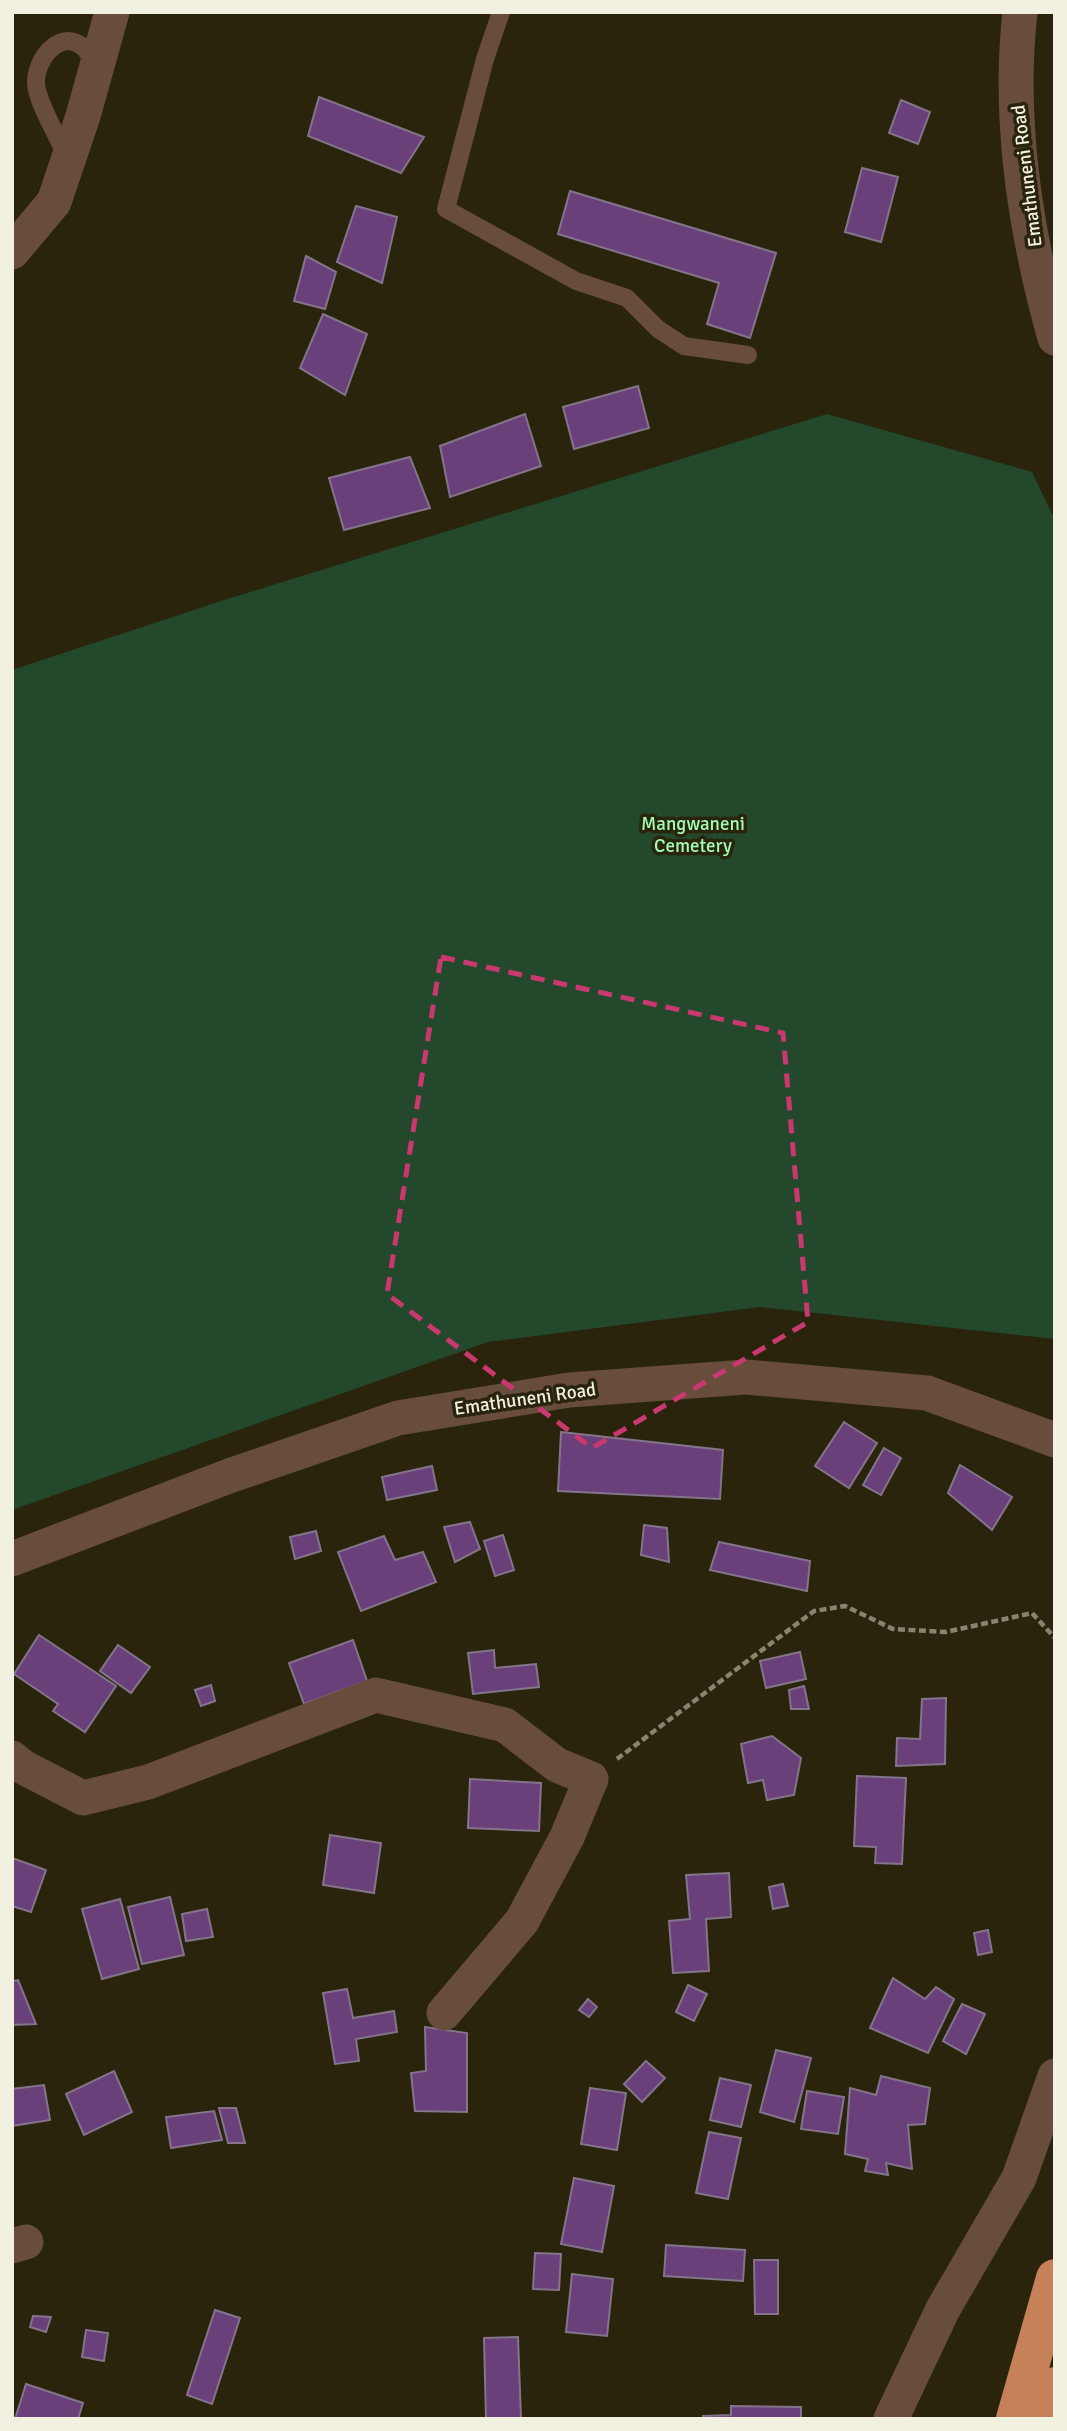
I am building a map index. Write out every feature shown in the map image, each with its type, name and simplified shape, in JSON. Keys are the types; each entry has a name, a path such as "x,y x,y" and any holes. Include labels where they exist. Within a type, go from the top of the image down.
{"highway":[{"path":"1015,2419 1055,2278"},
{"path":"1042,2419 1055,2386"}],"street":[{"path":"12,252 54,202 113,12"},
{"name":"Emathuneni Road","path":"1020,12 1017,111 1029,221 1055,338"},
{"name":"Emathuneni Road","path":"12,1559 229,1476 398,1418 569,1390 746,1377 927,1393 1055,1440"},
{"path":"12,1758 23,1767 83,1798 148,1782 376,1695 505,1725 557,1765 591,1779 567,1837 522,1921 444,2013"},
{"path":"891,2419 943,2309 1018,2178 1055,2076"}],"lane":[{"path":"501,12 485,59 446,209 576,281 627,298 658,329 684,346 748,355"},
{"path":"68,160 36,86 39,59 49,48 68,42 83,47 97,68"}],"path":[{"path":"591,1779 814,1611 845,1606 893,1629 946,1632 1032,1613 1055,1638"}],"highlighted area":[{"path":"441,957 783,1033 808,1322 592,1448 387,1294"}],"green space":[{"name":"Mangwaneni Cemetery","path":"827,414 1032,472 1055,520 1055,1339 760,1307 488,1342 12,1510 12,670 224,600"}],"building":[{"path":"319,97 424,137 401,173 308,136"},
{"path":"901,100 930,112 918,144 889,133"},
{"path":"862,168 898,177 881,242 845,232"},
{"path":"570,191 776,253 750,338 707,324 719,283 558,234"},
{"path":"356,206 397,217 382,283 337,262"},
{"path":"306,256 336,272 325,309 294,301"},
{"path":"323,314 367,334 345,395 300,368"},
{"path":"638,386 649,428 574,449 563,407"},
{"path":"525,414 541,466 450,497 440,446"},
{"path":"410,457 430,508 344,530 329,478"},
{"path":"844,1422 877,1443 849,1488 815,1466"},
{"path":"561,1432 723,1450 720,1499 558,1491"},
{"path":"884,1448 901,1458 881,1495 863,1485"},
{"path":"960,1465 1012,1497 992,1530 948,1493"},
{"path":"432,1466 437,1490 387,1500 382,1477"},
{"path":"470,1522 480,1549 455,1562 444,1527"},
{"path":"644,1525 667,1528 669,1562 641,1555"},
{"path":"316,1531 321,1551 295,1559 290,1537"},
{"path":"503,1535 514,1570 495,1576 484,1541"},
{"path":"384,1536 395,1560 423,1552 436,1582 361,1611 338,1552"},
{"path":"719,1542 810,1561 807,1591 710,1570"},
{"path":"39,1635 116,1686 85,1732 53,1711 58,1704 14,1674"},
{"path":"353,1640 367,1681 304,1704 289,1663"},
{"path":"118,1645 150,1667 131,1693 100,1671"},
{"path":"494,1650 495,1668 536,1664 539,1687 473,1694 468,1653"},
{"path":"800,1652 806,1679 766,1688 760,1661"},
{"path":"211,1685 215,1701 201,1706 195,1690"},
{"path":"804,1686 809,1709 791,1709 789,1690"},
{"path":"946,1698 945,1764 896,1766 897,1738 920,1739 922,1699"},
{"path":"772,1736 801,1758 794,1795 767,1800 763,1780 748,1783 741,1744"},
{"path":"857,1776 906,1778 902,1864 875,1863 876,1847 854,1846"},
{"path":"470,1779 541,1783 539,1831 468,1828"},
{"path":"330,1835 381,1843 374,1893 323,1885"},
{"path":"12,1858 46,1870 31,1912 12,1906"},
{"path":"729,1873 731,1917 706,1919 709,1971 673,1973 669,1921 690,1919 686,1875"},
{"path":"783,1884 788,1906 773,1909 769,1887"},
{"path":"170,1897 184,1955 142,1964 128,1907"},
{"path":"120,1899 139,1969 102,1979 82,1909"},
{"path":"207,1909 213,1937 186,1941 182,1914"},
{"path":"988,1930 992,1952 978,1955 974,1933"},
{"path":"893,1978 925,1999 936,1987 954,1999 928,2053 870,2028"},
{"path":"18,1980 36,2024 12,2025 12,1981"},
{"path":"688,1985 707,1994 694,2021 676,2012"},
{"path":"347,1989 353,2018 394,2011 397,2032 356,2039 359,2061 335,2064 323,1993"},
{"path":"588,1999 597,2007 589,2017 579,2010"},
{"path":"962,2004 985,2014 966,2054 943,2041"},
{"path":"425,2027 467,2033 467,2112 415,2111 411,2073 426,2071"},
{"path":"776,2050 811,2058 794,2122 760,2112"},
{"path":"646,2061 665,2078 642,2102 624,2084"},
{"path":"114,2071 132,2112 84,2135 66,2094"},
{"path":"881,2076 930,2088 925,2124 908,2125 912,2169 886,2163 888,2175 865,2171 868,2159 845,2154 850,2088 876,2095"},
{"path":"720,2078 751,2085 741,2127 710,2120"},
{"path":"44,2085 50,2120 12,2126 12,2089"},
{"path":"590,2088 626,2093 617,2150 581,2144"},
{"path":"807,2091 844,2097 838,2134 801,2129"},
{"path":"219,2108 236,2108 245,2143 228,2143"},
{"path":"214,2111 222,2140 171,2148 166,2117"},
{"path":"709,2132 741,2138 728,2199 696,2193"},
{"path":"574,2178 614,2186 602,2252 561,2244"},
{"path":"666,2245 745,2250 743,2281 664,2276"},
{"path":"535,2253 561,2254 559,2290 533,2289"},
{"path":"754,2260 778,2260 778,2314 755,2314"},
{"path":"572,2274 613,2279 607,2336 566,2332"},
{"path":"215,2310 240,2318 212,2404 187,2395"},
{"path":"33,2316 51,2317 46,2332 30,2327"},
{"path":"86,2330 108,2333 104,2361 82,2357"},
{"path":"518,2337 521,2419 486,2419 484,2338"},
{"path":"26,2384 83,2403 78,2419 15,2419"},
{"path":"731,2406 801,2407 801,2419 703,2419 703,2416 731,2415"}]}
